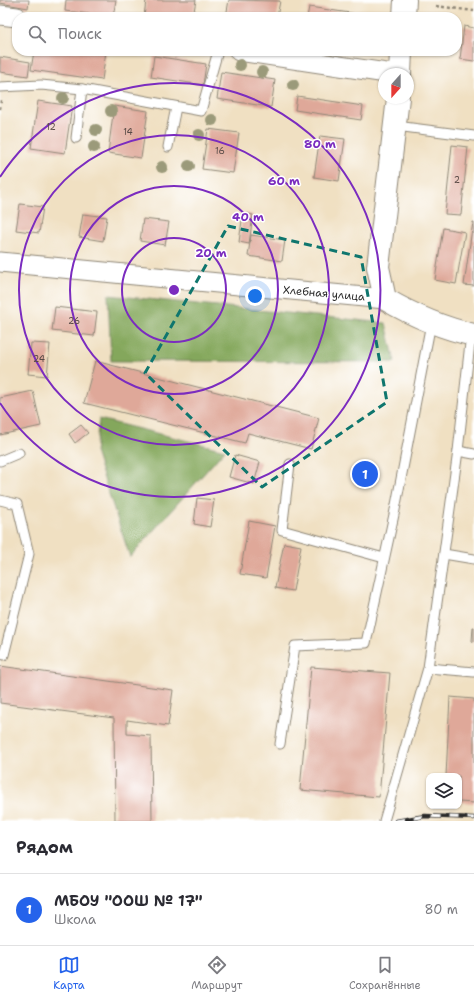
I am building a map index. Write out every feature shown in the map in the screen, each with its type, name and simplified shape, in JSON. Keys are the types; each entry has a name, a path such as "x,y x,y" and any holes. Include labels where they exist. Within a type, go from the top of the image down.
{"street":[{"path":"404,12 405,0"},
{"path":"0,15 12,16"},
{"path":"272,56 378,72"},
{"path":"400,68 401,56"},
{"path":"386,299 378,267 398,104"},
{"name":"Хлебная улица","path":"0,262 386,299 431,323 472,335"}],"lane":[{"path":"0,87 41,85 82,89 176,107 201,110 217,56"},
{"path":"76,138 82,89"},
{"path":"168,147 176,107"},
{"path":"396,126 474,136"},
{"path":"280,744 295,646 366,643 431,323"},
{"path":"384,821 428,668 458,451 472,335"},
{"path":"458,451 474,454"},
{"path":"0,461 19,453"},
{"path":"290,464 282,530 384,558"},
{"path":"0,500 17,504 29,554 4,655 0,654"},
{"path":"444,554 474,559"},
{"path":"428,668 474,672"}],"path":[{"path":"436,6 474,11"}],"highlighted area":[{"path":"228,226 361,257 387,402 262,487 145,373"}],"green space":[{"path":"108,295 386,323 395,362 111,361"},
{"path":"99,419 225,450 130,557 95,452"}],"building":[{"path":"0,0 29,0 28,8 0,3"},
{"path":"66,0 116,0 114,12 65,11"},
{"path":"146,0 196,0 194,12 145,12"},
{"path":"229,0 280,1 278,12 227,12"},
{"path":"309,7 343,12 308,12"},
{"path":"464,26 474,28 474,61 460,59 460,56 462,56"},
{"path":"33,56 105,56 102,80 31,70"},
{"path":"154,56 206,64 203,85 151,77"},
{"path":"0,57 30,62 28,76 0,72"},
{"path":"221,72 275,80 271,107 217,99"},
{"path":"297,96 363,106 361,120 295,110"},
{"path":"38,101 72,106 65,153 31,148"},
{"path":"114,106 148,111 141,158 108,153"},
{"path":"208,129 239,133 233,173 202,169"},
{"path":"320,136 345,139 339,181 314,177"},
{"path":"452,145 468,147 461,215 445,214"},
{"path":"20,204 43,207 39,233 16,230"},
{"path":"243,213 253,215 249,244 239,242"},
{"path":"83,214 107,217 103,241 79,237"},
{"path":"143,219 169,222 165,245 140,241"},
{"path":"474,222 474,286 464,285"},
{"path":"443,228 465,232 456,284 435,280"},
{"path":"251,235 285,240 282,261 248,256"},
{"path":"55,307 97,312 94,336 52,331"},
{"path":"31,343 50,344 47,376 28,374"},
{"path":"95,361 319,418 311,449 248,433 245,443 84,403"},
{"path":"33,391 41,426 0,435 0,398"},
{"path":"81,425 88,433 75,443 69,434"},
{"path":"235,455 260,462 254,484 229,477"},
{"path":"197,498 214,500 210,527 194,524"},
{"path":"249,521 275,526 266,578 240,574"},
{"path":"284,543 301,546 293,591 275,588"},
{"path":"474,627 474,642 472,641"},
{"path":"0,666 173,690 168,726 127,720 127,734 151,736 152,821 115,821 114,718 0,703"},
{"path":"311,667 390,673 379,797 300,790"},
{"path":"450,697 474,699 474,803 462,802 462,773 446,773"}],"railway":[{"path":"396,821 425,816 474,818"}],"place":[{"name":"МБОУ \"ООШ № 17\"","path":"365,474"}]}
